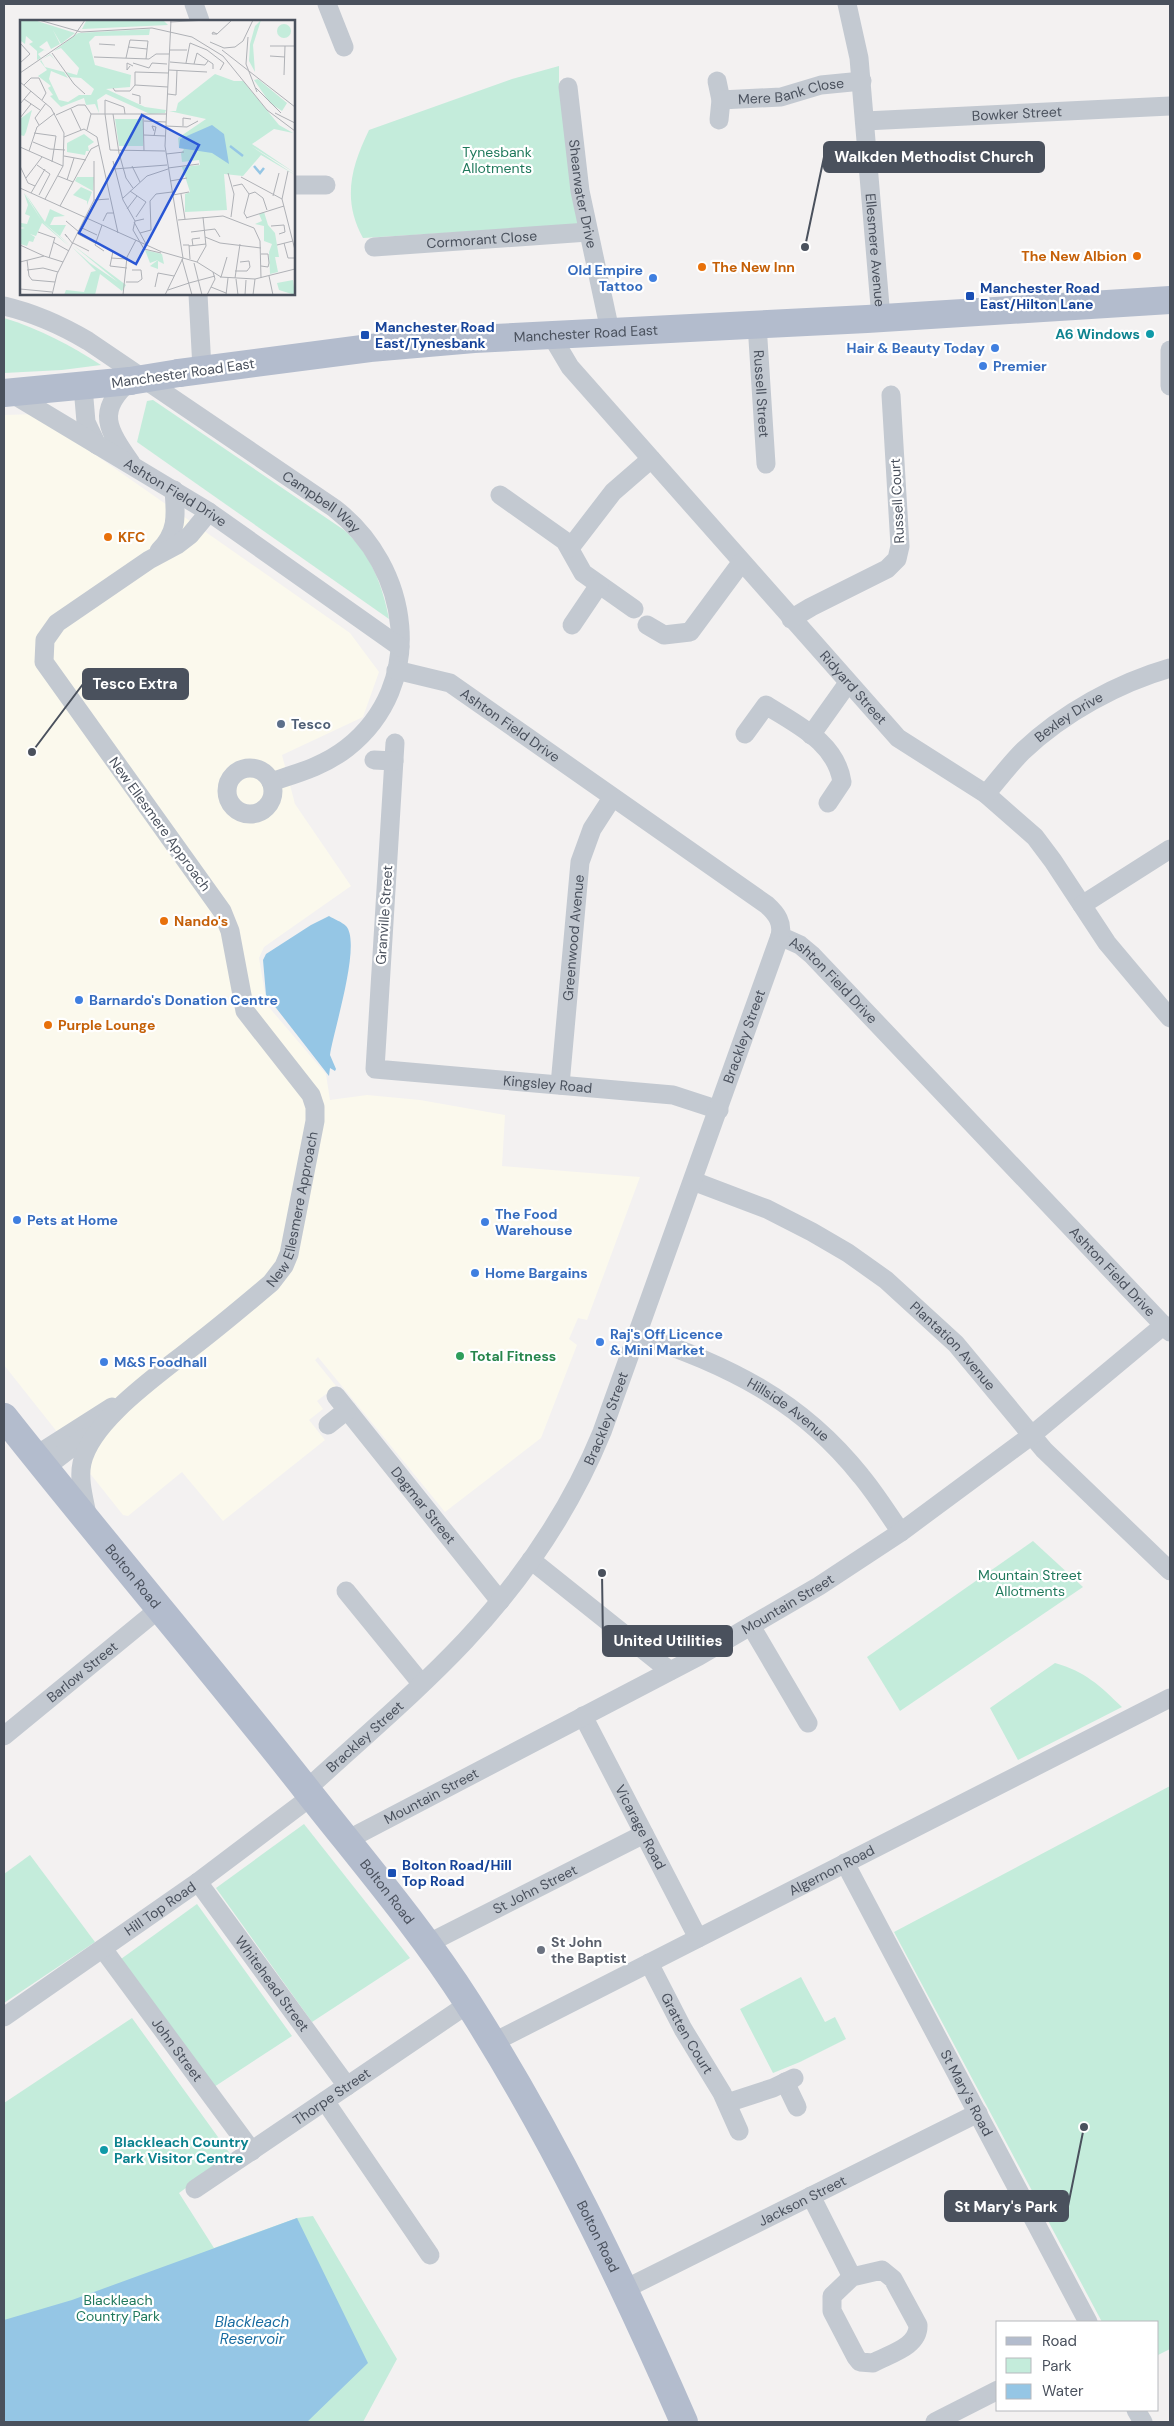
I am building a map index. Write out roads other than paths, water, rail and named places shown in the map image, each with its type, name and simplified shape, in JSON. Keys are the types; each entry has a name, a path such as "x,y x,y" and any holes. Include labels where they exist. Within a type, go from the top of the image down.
{"main road":[{"name":"Manchester Road East","path":"7,393 123,384 191,371 370,348 610,331 881,318 1170,300"},
{"name":"Bolton Road","path":"4,1417 310,1793 428,1944 492,2043 566,2170 625,2289 684,2422"}],"street":[{"path":"194,4 200,20"},
{"path":"327,4 344,47"},
{"name":"Ellesmere Avenue","path":"847,4 862,81 881,318"},
{"name":"Mere Bank Close","path":"717,81 721,100 719,120"},
{"name":"Mere Bank Close","path":"721,100 781,97 827,84 862,81"},
{"name":"Shearwater Drive","path":"568,87 579,113 580,191 610,331"},
{"name":"Bowker Street","path":"865,121 1170,106"},
{"path":"295,184 326,184"},
{"name":"Cormorant Close","path":"374,247 588,232"},
{"path":"191,371 198,295"},
{"name":"Campbell Way","path":"4,306 44,318 88,341 354,524 378,556 396,600 400,647 396,670 382,709 362,734 347,748 329,760 271,782"},
{"name":"Russell Street","path":"757,324 766,464"},
{"name":"Ridyard Street","path":"551,335 570,367 792,620 903,742 986,794 1035,837 1127,969 1170,1018"},
{"path":"1170,350 1170,386"},
{"path":"123,384 110,404 110,428 115,440 134,468"},
{"path":"83,387 86,422 97,445"},
{"name":"Ashton Field Drive","path":"7,393 209,512 400,647"},
{"name":"Russell Court","path":"792,620 811,607 887,569 897,559 900,546 897,404"},
{"path":"570,548 613,492 651,459"},
{"name":"New Ellesmere Approach","path":"149,560 165,545 175,528 174,490"},
{"path":"500,495 559,536 570,548 583,573 634,609"},
{"name":"New Ellesmere Approach","path":"40,1462 138,1391 270,1283 284,1266 289,1254 315,1120 315,1107 311,1095 245,1011 230,931 222,911 44,662 45,640 57,623 149,560 190,535 209,512"},
{"path":"647,625 664,635 690,632 741,562"},
{"path":"572,625 599,585"},
{"name":"Bexley Drive","path":"986,794 1025,750 1068,716 1122,687 1170,668"},
{"name":"Ashton Field Drive","path":"396,670 450,683 767,905 780,921 780,936 800,945 812,955 1167,1329"},
{"path":"811,735 848,683"},
{"path":"745,734 766,706 826,745 841,775 842,782 828,803"},
{"name":"Granville Street","path":"374,760 394,752 375,1069"},
{"name":"Greenwood Avenue","path":"560,1085 580,862 592,829 612,798"},
{"path":"1082,905 1170,849"},
{"name":"Brackley Street","path":"310,1793 464,1642 500,1601 560,1518 589,1465 638,1334 780,936"},
{"name":"Kingsley Road","path":"375,1069 673,1095 718,1110"},
{"name":"Plantation Avenue","path":"693,1181 767,1209 812,1232 848,1253 886,1280 956,1344 1044,1450 1170,1571"},
{"name":"Mountain Street","path":"347,1840 670,1671 819,1586 901,1532 1032,1436 1167,1329"},
{"name":"Hillside Avenue","path":"638,1334 731,1370 767,1390 801,1415 861,1476 901,1532"},
{"name":"New Ellesmere Approach","path":"40,1462 107,1420 138,1391"},
{"name":"Dagmar Street","path":"328,1426 341,1403 500,1601"},
{"name":"New Ellesmere Approach","path":"88,1521 81,1479 82,1464 86,1450 107,1420"},
{"path":"531,1560 670,1671"},
{"path":"346,1591 354,1613 421,1683"},
{"name":"Barlow Street","path":"4,1736 160,1608"},
{"path":"751,1626 808,1724"},
{"name":"Algernon Road","path":"492,2043 1170,1698"},
{"name":"Vicarage Road","path":"583,1716 698,1938"},
{"name":"Hill Top Road","path":"4,2017 198,1882 310,1793"},
{"name":"St John Street","path":"428,1944 644,1834"},
{"name":"St Mary's Road","path":"845,1863 1087,2321"},
{"name":"Whitehead Street","path":"198,1882 347,2086"},
{"name":"John Street","path":"103,1949 252,2150"},
{"name":"Gratten Court","path":"649,1963 683,2029 727,2103 739,2131"},
{"name":"Thorpe Street","path":"195,2189 468,2004"},
{"path":"727,2103 790,2080 797,2107"},
{"path":"325,2101 415,2219 430,2255"},
{"name":"Jackson Street","path":"625,2289 978,2113"},
{"path":"811,2196 852,2277"},
{"path":"882,2270 888,2273 918,2325 915,2339 873,2363 860,2362 832,2311 832,2296 852,2277 882,2270"},
{"path":"935,2422 996,2391"},
{"path":"1137,2411 1143,2422"}],"water":[{"path":"329,916 346,926 350,935 351,950 345,988 330,1055 336,1069 335,1071 330,1068 329,1076 266,995 263,960 266,954 311,925"},
{"name":"Blackleach Reservoir","path":"297,2218 368,2363 307,2422 4,2422 4,2320 72,2300"}],"place":[{"name":"Walkden Methodist Church","path":"805,247"},
{"name":"The New Albion","path":"1137,256"},
{"name":"The New Inn","path":"702,267"},
{"name":"Old Empire Tattoo","path":"653,278"},
{"name":"Manchester Road East/Hilton Lane","path":"970,296"},
{"name":"A6 Windows","path":"1150,334"},
{"name":"Manchester Road East/Tynesbank","path":"365,335"},
{"name":"Hair & Beauty Today","path":"995,348"},
{"name":"Premier","path":"983,366"},
{"name":"KFC","path":"108,537"},
{"name":"Tesco","path":"281,724"},
{"name":"Tesco Extra","path":"32,752"},
{"name":"Nando's","path":"164,921"},
{"name":"Barnardo's Donation Centre","path":"79,1000"},
{"name":"Purple Lounge","path":"48,1025"},
{"name":"Pets at Home","path":"17,1220"},
{"name":"The Food Warehouse","path":"485,1222"},
{"name":"Home Bargains","path":"475,1273"},
{"name":"Raj's Off Licence & Mini Market","path":"600,1342"},
{"name":"Total Fitness","path":"460,1356"},
{"name":"M&S Foodhall","path":"104,1362"},
{"name":"United Utilities","path":"602,1573"},
{"name":"Bolton Road/Hill Top Road","path":"392,1873"},
{"name":"St John the Baptist","path":"541,1950"},
{"name":"St Mary's Park","path":"1084,2127"},
{"name":"Blackleach Country Park Visitor Centre","path":"104,2150"}],"park label":[{"name":"Tynesbank Allotments","path":"497,160"},
{"name":"Mountain Street Allotments","path":"1030,1584"},
{"name":"Blackleach Country Park","path":"118,2308"}]}
